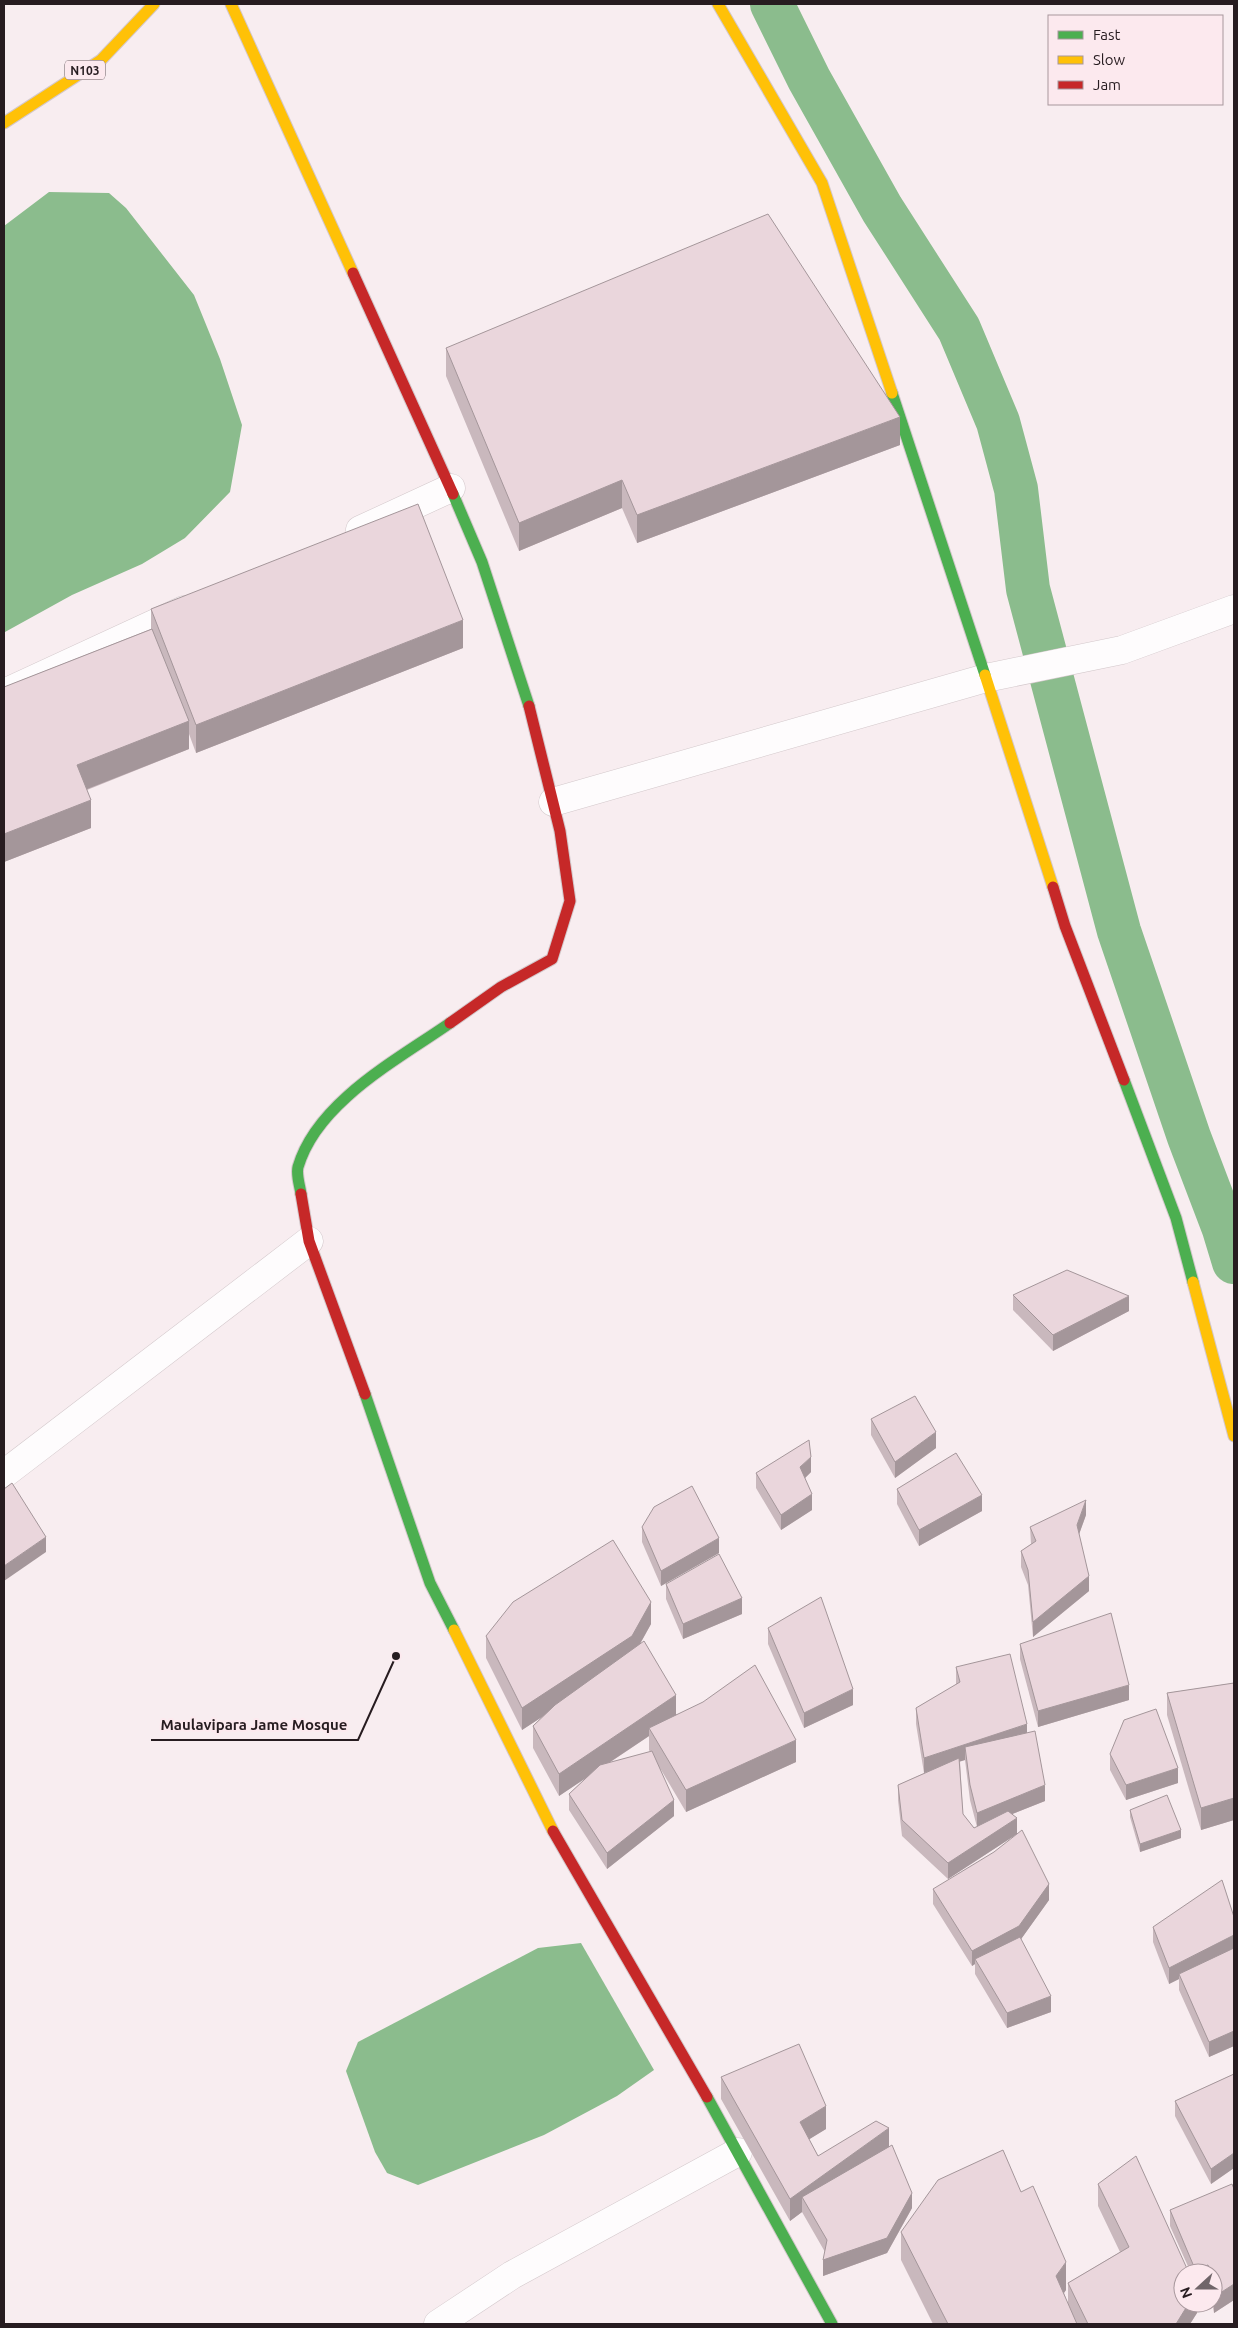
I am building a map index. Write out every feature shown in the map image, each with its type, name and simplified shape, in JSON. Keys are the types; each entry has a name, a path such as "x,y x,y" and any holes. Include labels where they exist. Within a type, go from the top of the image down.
{"main road":[{"name":"N103","path":"4,123 101,60 154,4"},
{"path":"231,4 451,488 482,562 528,700 560,831 570,901 552,959 501,987 342,1099 316,1131 297,1169 310,1241 357,1370 430,1582 561,1846 698,2080 832,2324"},
{"path":"718,4 822,183 939,532 993,677 1065,926 1176,1218 1234,1436"}],"street":[{"path":"335,541 451,488"},
{"path":"4,693 209,598"},
{"path":"553,802 993,677 1122,650 1234,609"},
{"path":"4,1474 310,1241"},
{"path":"438,2324 512,2274 738,2152"}],"shaded area":[{"path":"49,192 109,193 126,208 194,295 220,359 242,425 230,492 185,538 142,564 72,595 5,632 4,226"},
{"path":"581,1943 654,2070 617,2096 544,2135 418,2185 387,2173 375,2152 346,2071 358,2042 538,1948"}],"building":[{"path":"768,214 900,417 637,515 622,480 519,523 446,348"},
{"path":"418,504 463,620 196,725 151,609"},
{"path":"152,629 189,721 77,765 91,800 4,834 4,687"},
{"path":"1067,1270 1129,1296 1053,1335 1013,1295"},
{"path":"915,1396 936,1432 895,1462 871,1419"},
{"path":"809,1440 811,1457 800,1467 812,1494 781,1515 756,1473"},
{"path":"956,1453 982,1495 919,1530 897,1489"},
{"path":"12,1483 46,1537 4,1566 4,1489"},
{"path":"692,1486 719,1538 661,1571 642,1527 654,1507"},
{"path":"1086,1500 1077,1525 1089,1576 1033,1622 1028,1570 1021,1551 1036,1541 1030,1527"},
{"path":"613,1540 651,1602 632,1636 522,1708 486,1636 513,1602"},
{"path":"719,1554 742,1598 683,1624 666,1584"},
{"path":"821,1597 853,1689 804,1713 768,1628"},
{"path":"1111,1613 1129,1685 1038,1711 1020,1644"},
{"path":"644,1641 676,1695 559,1774 533,1726 555,1705"},
{"path":"1010,1654 1027,1724 924,1758 916,1708 960,1682 956,1667"},
{"path":"755,1665 796,1740 686,1790 649,1728 703,1702"},
{"path":"1234,1683 1234,1798 1201,1808 1167,1693"},
{"path":"1156,1709 1178,1768 1126,1785 1110,1754 1124,1720"},
{"path":"1035,1731 1045,1785 977,1813 970,1785 965,1747"},
{"path":"652,1751 674,1800 607,1853 569,1794 600,1765"},
{"path":"959,1758 963,1814 974,1828 1008,1811 1017,1818 948,1863 902,1820 898,1785"},
{"path":"1167,1795 1181,1830 1140,1844 1130,1810"},
{"path":"1022,1830 1049,1884 1019,1926 972,1951 933,1889 994,1852"},
{"path":"1222,1880 1234,1917 1234,1935 1169,1968 1153,1927"},
{"path":"1020,1937 1051,1996 1007,2013 975,1959"},
{"path":"1234,1948 1234,2031 1209,2042 1179,1974"},
{"path":"799,2044 826,2106 800,2122 818,2156 876,2121 889,2128 790,2199 721,2077"},
{"path":"1234,2074 1234,2153 1211,2169 1175,2101"},
{"path":"892,2145 912,2193 887,2238 823,2260 827,2240 802,2197"},
{"path":"1003,2150 1021,2192 1033,2186 1066,2262 1056,2276 1077,2324 948,2324 901,2232 938,2180"},
{"path":"1136,2156 1184,2263 1173,2263 1173,2313 1183,2313 1176,2324 1088,2324 1068,2283 1129,2247 1098,2184"},
{"path":"1232,2184 1234,2189 1234,2284 1223,2291 1223,2263 1192,2263 1170,2210"}],"waterway":[{"path":"772,4 809,79 882,209 959,329 998,422 1016,489 1028,589 1119,931 1234,1262"}],"traffic: fast":[{"path":"892,393 985,675"},
{"path":"453,494 482,562 529,706"},
{"path":"301,1194 298,1167 308,1144 322,1122 361,1084 450,1023"},
{"path":"1124,1080 1176,1218 1193,1282"},
{"path":"365,1394 430,1583 454,1630"},
{"path":"707,2097 832,2324"}],"traffic: slow":[{"path":"4,123 101,60 154,4"},
{"path":"231,4 353,273"},
{"path":"718,4 822,183 892,393"},
{"path":"985,675 1053,887"},
{"path":"1193,1282 1234,1436"},
{"path":"454,1630 553,1831"}],"traffic: jam":[{"path":"353,273 453,494"},
{"path":"450,1023 501,987 552,959 570,901 560,831 529,706"},
{"path":"1053,887 1065,926 1124,1080"},
{"path":"301,1194 309,1241 365,1394"},
{"path":"553,1831 707,2097"}],"place":[{"name":"Maulavipara Jame Mosque","path":"396,1656"}]}
